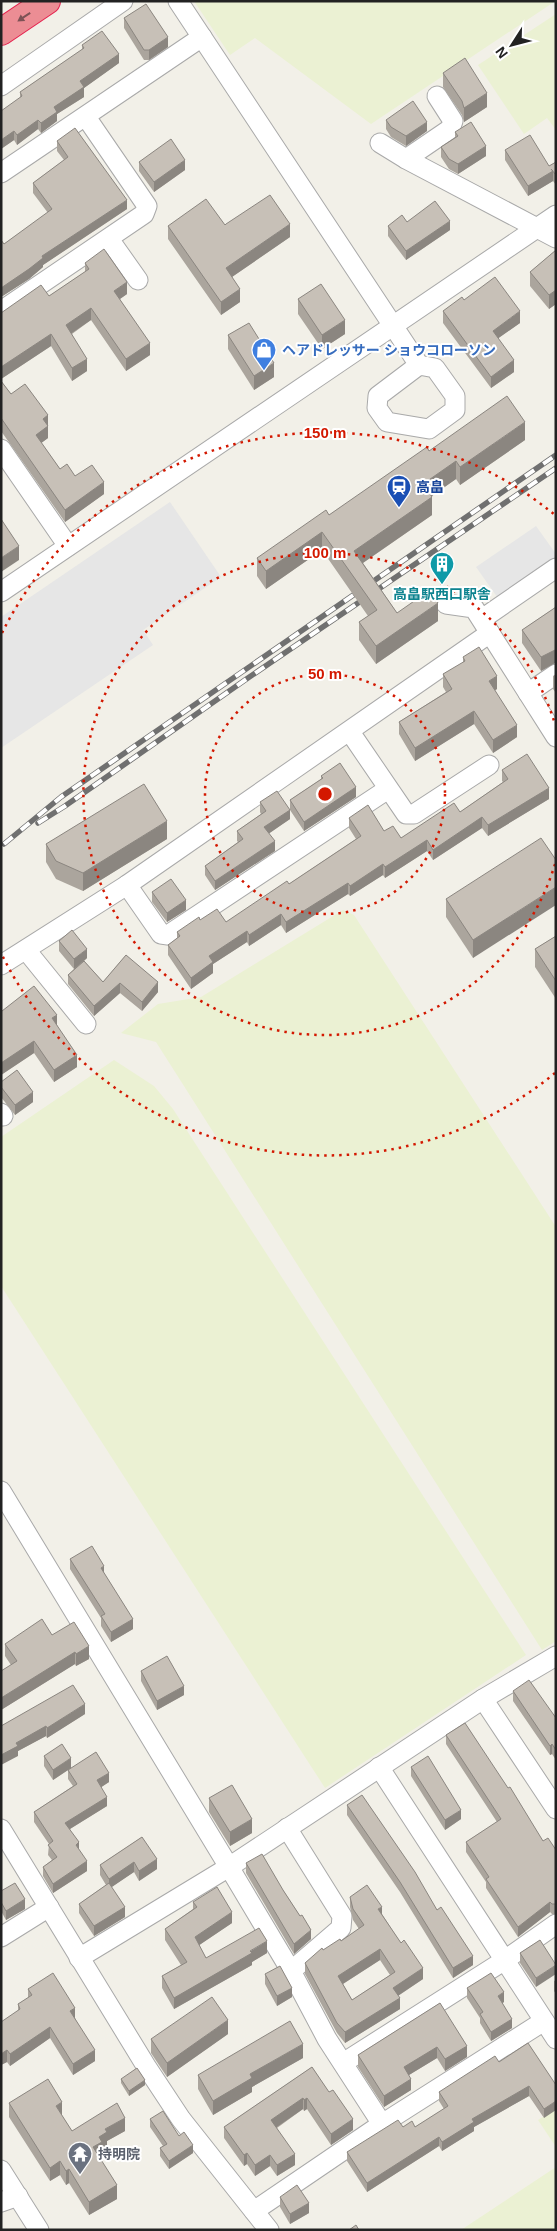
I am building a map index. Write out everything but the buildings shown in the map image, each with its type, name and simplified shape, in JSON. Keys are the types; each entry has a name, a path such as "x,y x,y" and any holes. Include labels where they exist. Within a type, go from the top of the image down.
{"highway":[{"path":"1,32 47,1"}],"street":[{"path":"1,86 123,1"},
{"path":"178,1 419,365"},
{"path":"1,173 202,37"},
{"path":"406,159 450,129 453,121 436,96"},
{"path":"1,311 144,214 147,206 86,116"},
{"path":"380,143 406,159 556,238"},
{"path":"1,592 392,324 556,215"},
{"path":"109,238 138,280"},
{"path":"1,449 68,546"},
{"path":"1,965 127,885 350,732 486,626 556,568"},
{"path":"446,604 474,608 556,737"},
{"path":"528,693 556,674"},
{"path":"350,732 406,814 414,814 489,766"},
{"path":"127,885 161,934 168,935 388,789"},
{"path":"26,950 86,1024"},
{"path":"1,1492 291,1971 326,2039 382,2124"},
{"path":"79,1958 229,1867 483,1699 556,1656"},
{"path":"483,1699 556,1809"},
{"path":"379,1767 556,2039"},
{"path":"287,1828 342,1916 341,1928 291,1971"},
{"path":"1,1829 146,2066 182,2119 269,2230"},
{"path":"1,1937 49,1907"},
{"path":"343,2063 506,1960 556,1924"},
{"path":"254,2211 382,2124 544,2021"},
{"path":"1,2170 10,2199 39,2230"}],"green space":[{"path":"194,1 554,2 371,124 255,38 230,55"},
{"path":"556,14 556,130 547,118 524,134 478,65"},
{"path":"343,910 354,915 556,1227 556,1641 542,1650 156,1042 121,1033 158,1004 201,997"},
{"path":"114,1060 154,1086 173,1109 526,1655 325,1788 1,1286 1,1137"},
{"path":"556,2109 556,2147 538,2120"},
{"path":"556,2167 556,2230 461,2230"}],"shaded area":[{"path":"170,502 221,577 143,630 153,645 1,748 1,617"},
{"path":"536,526 556,554 556,563 500,601 476,567"}],"railway":[{"path":"4,844 61,797 556,455"},
{"path":"38,823 556,468"}],"place":[{"name":"ヘアドレッサー ショウコローソン","path":"264,371"},
{"name":"高畠","path":"399,508"},
{"name":"高畠駅西口駅舎","path":"442,585"},
{"name":"持明院","path":"80,2175"}]}
